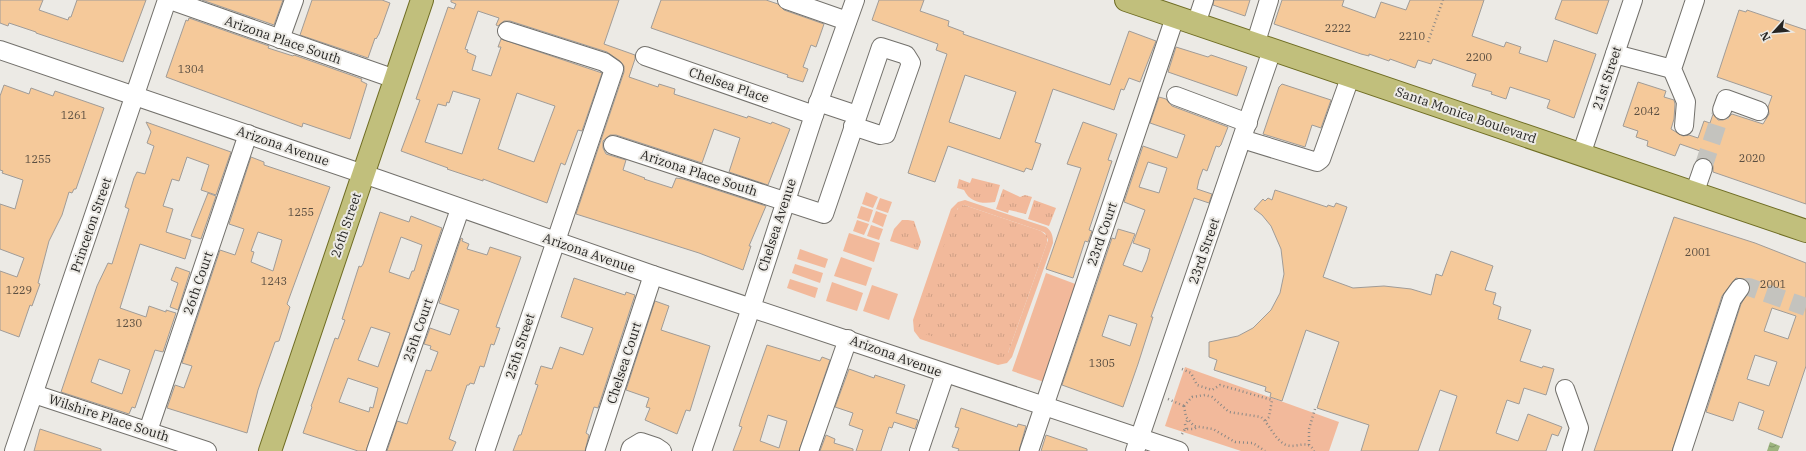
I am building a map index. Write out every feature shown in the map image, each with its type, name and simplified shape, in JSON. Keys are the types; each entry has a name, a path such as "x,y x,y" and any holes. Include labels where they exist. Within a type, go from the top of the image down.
{"main road":[{"name":"26th Street","path":"270,451 422,0"},
{"name":"Santa Monica Boulevard","path":"1137,2 1264,48 1351,75 1581,156 1806,231"}],"street":[{"name":"Arizona Place South","path":"169,0 395,79"},
{"name":"Princeton Street","path":"14,451 169,0"},
{"path":"280,39 294,0"},
{"path":"787,0 824,6 847,21"},
{"name":"Chelsea Avenue","path":"702,451 752,308 784,202 855,0"},
{"path":"1196,24 1204,0"},
{"name":"23rd Street","path":"1137,444 1245,131 1264,48 1269,0"},
{"name":"21st Street","path":"1581,156 1633,0"},
{"path":"1684,126 1686,102 1672,69 1695,0"},
{"name":"23rd Court","path":"1029,451 1175,17"},
{"name":"25th Street","path":"485,451 614,69 604,62 507,31"},
{"name":"Arizona Avenue","path":"0,50 248,134 653,275 848,339 945,374 1044,406 1137,444 1180,443"},
{"path":"1615,54 1672,69"},
{"name":"Chelsea Place","path":"645,56 855,121"},
{"path":"1176,96 1245,131 1318,162 1321,159 1351,75"},
{"path":"1722,110 1726,99 1759,111"},
{"name":"Arizona Place South","path":"613,145 824,214 855,121"},
{"name":"26th Court","path":"148,431 248,134"},
{"path":"1694,194 1703,168"},
{"name":"25th Court","path":"376,451 460,209"},
{"name":"Chelsea Court","path":"595,451 653,275"},
{"path":"1682,451 1732,299 1740,288"},
{"path":"809,451 848,339"},
{"path":"919,451 945,374"},
{"path":"1565,388 1579,428 1572,451"},
{"name":"Wilshire Place South","path":"34,394 207,451"},
{"path":"630,451 631,448 641,442 656,447 662,451"}],"path":[{"path":"1428,42 1443,0"},
{"path":"1182,369 1191,373 1197,385 1212,390 1220,384 1272,400 1269,417 1265,421"},
{"path":"1265,451 1253,443 1235,442 1213,429 1197,426 1188,419 1184,406 1192,397 1205,395 1212,397 1229,412 1261,417 1278,439 1285,444 1309,445"},
{"path":"1314,451 1309,445 1309,429 1315,409"},
{"path":"1180,443 1186,429 1185,424 1188,419"},
{"path":"1186,429 1194,429 1197,426"}],"green space":[{"path":"972,178 1000,185 995,202 977,202 970,198 964,190 957,188 959,179 970,183"},
{"path":"1003,189 1020,197 1025,195 1032,197 1026,214 1009,210 1008,213 996,209"},
{"path":"866,192 878,197 873,208 862,204"},
{"path":"880,198 892,202 888,213 876,209"},
{"path":"965,200 1046,227 1052,234 1053,243 1012,357 1007,363 998,365 920,339 914,331 913,320 951,209 958,202","holes":["964,205 1045,233 1048,240 1008,353 957,209"]},
{"path":"1034,200 1056,208 1049,226 1028,219"},
{"path":"964,205 1041,231 1047,236 1047,243 1008,353 1001,359 922,333 918,328 918,321 955,213 959,207"},
{"path":"861,206 873,210 869,222 857,218"},
{"path":"876,211 887,215 883,227 872,222"},
{"path":"857,220 869,224 864,235 853,231"},
{"path":"902,220 914,221 921,242 918,250 890,241 894,229"},
{"path":"871,225 883,229 879,240 867,236"},
{"path":"849,233 880,243 874,262 843,251"},
{"path":"800,249 828,259 825,268 797,259"},
{"path":"841,257 872,268 866,286 834,276"},
{"path":"795,264 823,273 820,283 792,273"},
{"path":"1046,273 1078,285 1044,382 1012,371"},
{"path":"790,279 818,288 815,298 787,288"},
{"path":"832,282 863,293 857,311 826,301"},
{"path":"872,285 898,294 889,320 863,311"},
{"path":"1185,367 1339,422 1329,451 1241,451 1165,426"}],"water":[{"path":"1770,442 1780,446 1778,451 1767,451"}],"building":[{"path":"0,0 43,0 39,10 68,20 69,17 71,17 77,0 146,0 123,62 9,23 8,26 0,23"},
{"path":"202,0 283,0 274,25"},
{"path":"312,0 382,0 390,3 379,34 376,39 375,38 368,58 300,35"},
{"path":"451,0 619,0 604,44 635,55 629,77 658,87 659,84 675,89 674,94 747,118 748,116 771,124 772,122 790,129 768,185 729,172 740,138 714,129 702,163 616,135 610,135 603,141 603,148 606,154 626,160 623,170 645,178 644,179 672,188 676,178 683,179 766,206 749,246 751,246 743,270 699,253 576,214 624,72 624,66 620,61 607,52 510,21 504,21 498,26 496,25 499,18 478,11 465,49 468,50 467,52 476,56 472,70 491,76 501,47 498,47 501,39 602,73 582,131 578,130 565,165 561,163 547,203 483,179 483,181 447,169 448,168 401,151 420,100 416,99 448,7 454,9 456,4 451,2","holes":["453,91 480,99 462,154 425,142 438,104 446,106 447,102 449,103","517,93 555,106 534,162 498,149"]},
{"path":"661,0 766,0 778,4 784,10 824,24 816,47 811,45 803,67 808,69 803,82 787,77 788,75 651,28"},
{"path":"879,0 924,0 920,11 949,21 948,26 964,32 963,34 1110,85 1129,31 1156,41 1140,82 1129,78 1124,90 1121,89 1114,110 1053,89 1035,142 1041,144 1032,170 1026,168 1024,172 948,146 935,182 908,173 947,54 936,50 938,44 872,20","holes":["965,75 1016,92 1000,139 949,122"]},
{"path":"1214,0 1250,0 1245,16 1213,5"},
{"path":"1282,0 1344,0 1342,6 1375,18 1381,2 1406,10 1410,0 1484,0 1472,36 1504,47 1506,42 1521,47 1519,53 1547,62 1554,40 1596,54 1574,118 1547,108 1550,100 1510,87 1506,99 1491,94 1492,92 1472,86 1476,74 1433,59 1431,64 1418,60 1415,68 1390,59 1389,61 1369,54 1369,56 1361,54 1274,24"},
{"path":"1562,0 1609,0 1597,34 1555,19"},
{"path":"1739,10 1746,12 1747,10 1806,30 1806,204 1713,172 1711,161 1706,158 1698,159 1700,151 1680,144 1675,156 1647,146 1648,141 1636,137 1638,131 1623,126 1638,82 1666,91 1664,97 1674,100 1674,119 1671,129 1683,136 1689,135 1698,138 1704,121 1710,123 1713,114 1718,120 1728,118 1732,114 1763,124 1769,114 1768,107 1772,96 1717,77"},
{"path":"189,18 269,46 268,48 293,56 294,55 362,79 361,81 367,84 350,139 303,123 302,127 166,77 186,20 188,21"},
{"path":"1176,47 1208,57 1211,55 1247,67 1237,96 1168,72"},
{"path":"1282,84 1331,100 1321,128 1312,125 1305,147 1263,134 1279,87"},
{"path":"4,85 29,94 31,88 53,96 55,91 104,108 76,189 74,189 72,193 69,192 62,215 49,241 38,283 40,284 32,306 30,305 19,337 0,330 0,271 17,277 24,258 0,249 0,204 15,209 23,180 2,173 3,171 0,170 0,96"},
{"path":"1159,97 1166,99 1172,106 1228,127 1221,145 1219,147 1216,146 1207,171 1203,169 1199,180 1197,189 1212,194 1209,203 1194,198 1151,317 1153,317 1123,407 1062,385 1112,238 1115,239 1118,229 1135,234 1123,265 1142,272 1147,260 1150,249 1133,243 1145,210 1124,202 1143,146 1177,158 1185,135 1150,123","holes":["1148,162 1167,168 1159,193 1139,187","1109,315 1137,324 1130,346 1102,336"]},
{"path":"146,122 231,152 216,195 201,190 209,165 187,157 179,181 172,179 163,206 173,209 166,232 191,240 185,259 140,244 120,308 146,317 149,306 166,312 166,310 176,313 163,352 155,350 135,408 132,407 129,414 61,392 97,286 108,263 112,264 129,209 125,207 134,178 137,172 145,174 154,146 147,143 151,132","holes":["99,359 130,370 122,394 91,382"]},
{"path":"1083,122 1117,134 1108,160 1112,161 1089,230 1092,231 1088,242 1085,241 1073,278 1046,269 1081,168 1067,164"},
{"path":"251,157 264,162 264,165 330,187 287,304 290,307 279,341 275,342 258,390 247,433 167,408 175,385 184,388 192,366 182,363 220,250 235,255 244,229 229,224","holes":["258,232 282,240 273,271 251,262 254,252 251,251"]},
{"path":"1275,190 1327,207 1328,205 1334,207 1336,203 1347,207 1323,277 1353,288 1384,286 1411,289 1431,295 1436,274 1442,276 1451,251 1493,266 1485,290 1496,293 1493,304 1501,307 1498,319 1531,330 1520,361 1542,368 1543,366 1554,369 1546,395 1524,388 1519,404 1507,400 1496,433 1518,441 1528,414 1562,427 1558,436 1552,434 1546,451 1439,451 1457,396 1440,390 1418,451 1361,451 1369,425 1317,408 1339,342 1306,330 1282,401 1270,397 1271,393 1265,391 1266,387 1214,370 1217,360 1209,357 1209,342 1238,336 1253,328 1271,310 1280,293 1284,274 1281,249 1271,226 1262,215 1254,209 1263,199 1265,201 1268,198 1272,200"},
{"path":"208,193 216,196 201,239 191,236"},
{"path":"380,212 409,222 411,216 442,228 366,451 358,451 303,433 335,338 338,339 345,320 342,319 359,266 361,267","holes":["401,237 422,245 414,271 412,271 409,279 389,272","371,327 390,333 378,367 358,360","348,378 378,388 373,408 370,407 369,412 339,402"]},
{"path":"1674,217 1755,243 1806,263 1806,366 1782,438 1758,429 1764,411 1739,402 1733,421 1706,412 1741,304 1750,289 1750,284 1746,280 1736,278 1722,296 1672,451 1594,451","holes":["1772,308 1796,316 1788,339 1764,331","1755,355 1777,362 1769,386 1747,379"]},
{"path":"461,238 463,239 462,241 469,244 467,249 487,255 490,247 521,257 496,327 500,328 494,345 491,344 484,367 480,366 474,384 470,383 467,385 449,439 456,442 452,451 387,451 397,421 407,424 426,370 431,371 438,352 430,349 431,346 424,344 430,328 450,335 459,310 439,303"},
{"path":"176,267 190,272 178,310 170,307 178,283 171,280"},
{"path":"574,278 625,295 626,292 635,295 598,408 594,407 586,433 589,435 585,451 513,451 519,435 521,435 538,385 535,384 541,366 552,369 560,347 583,355 593,328 561,317"},
{"path":"655,301 669,306 661,330 710,346 690,411 686,410 677,434 645,420 650,408 646,407 649,398 626,390"},
{"path":"767,345 820,361 822,357 830,360 799,451 733,451 742,427 739,426","holes":["768,415 787,421 779,448 760,441"]},
{"path":"849,369 874,378 875,375 905,385 896,413 918,420 915,429 894,422 892,428 889,427 881,451 856,451 863,430 849,425 853,413 835,407"},
{"path":"961,408 1017,427 1018,424 1026,426 1019,451 958,451 959,449 952,447 959,428 955,427"},
{"path":"40,429 101,449 101,451 34,451"},
{"path":"826,435 835,439 834,443 853,449 853,451 820,451"},
{"path":"1046,435 1087,449 1087,451 1041,451"}],"tunnel":[{"path":"1703,168 1722,110"},
{"path":"1740,288 1749,287 1806,307"}]}
